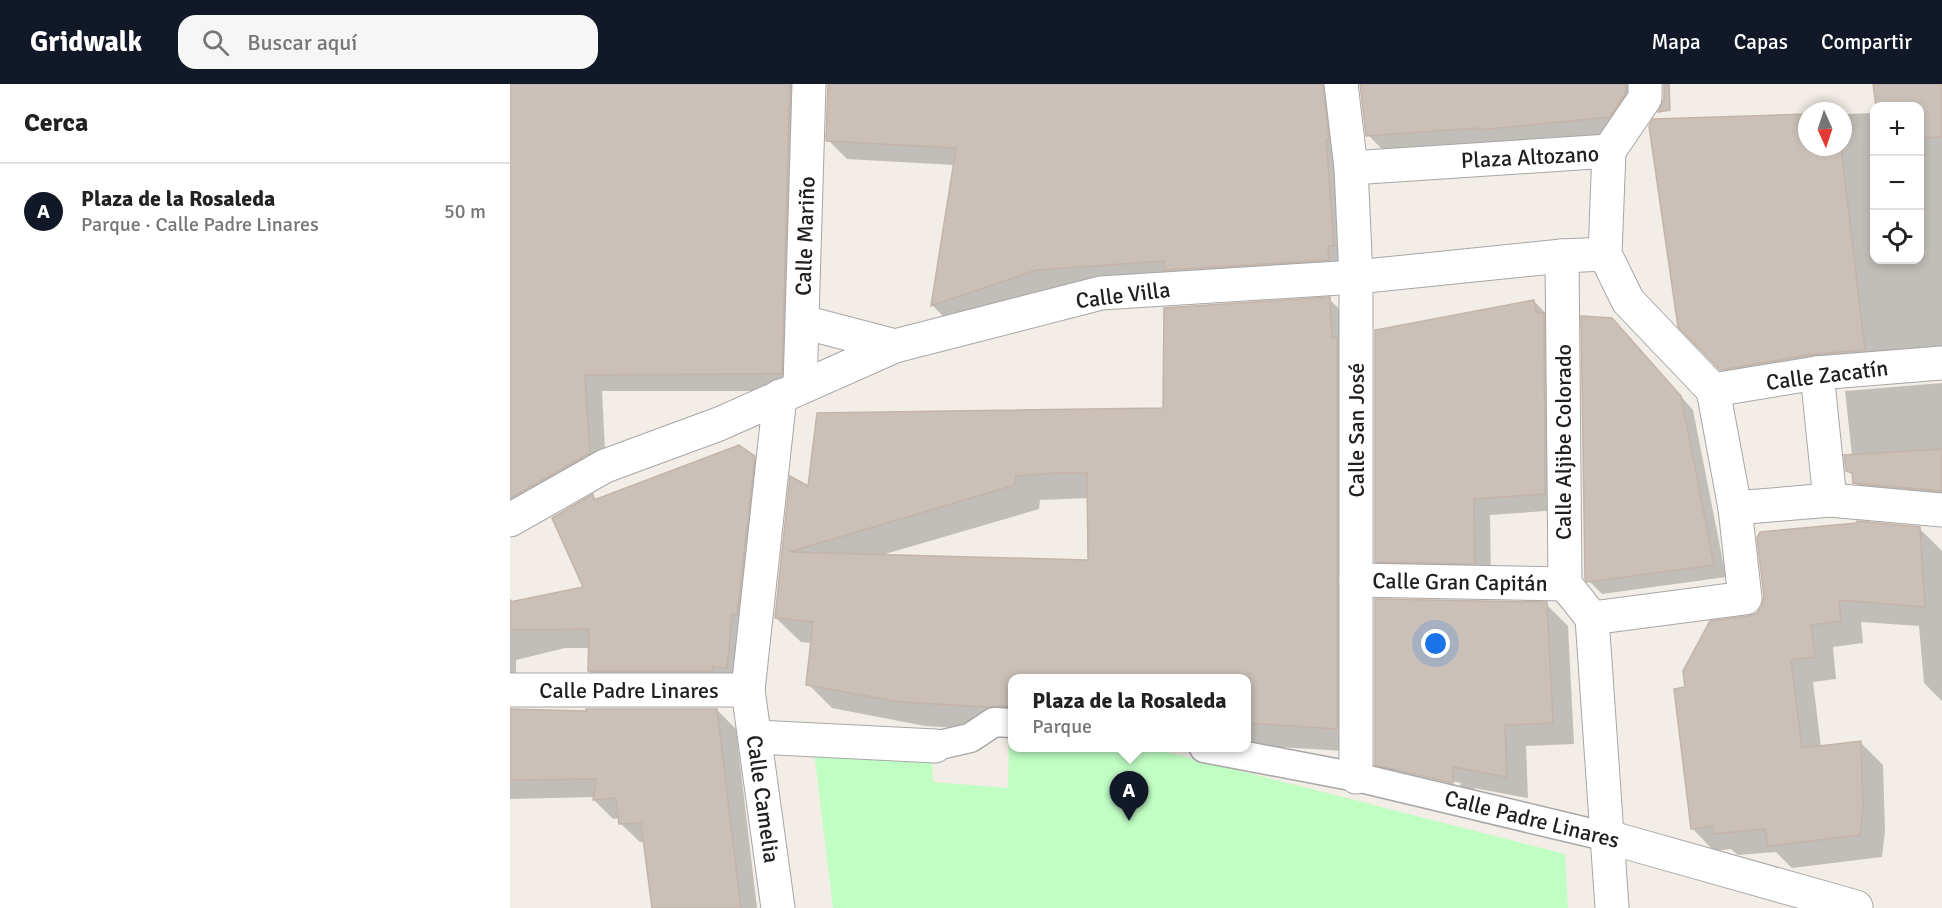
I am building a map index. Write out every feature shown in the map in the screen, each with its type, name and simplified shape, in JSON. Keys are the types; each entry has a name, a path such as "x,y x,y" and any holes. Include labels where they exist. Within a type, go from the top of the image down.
{"street":[{"name":"Calle Mariño","path":"748,690 790,392 803,322 809,84"},
{"name":"Calle San José","path":"1341,84 1351,168 1356,277 1356,777"},
{"path":"1609,151 1645,98 1645,84"},
{"name":"Plaza Altozano","path":"1351,168 1609,151 1605,254 1628,301 1713,390"},
{"path":"1356,277 1562,256 1605,254"},
{"name":"Calle Aljibe Colorado","path":"1562,256 1564,584"},
{"name":"Calle Villa","path":"510,519 605,466 719,424 895,346 1101,293 1356,277"},
{"name":"Calle Villa","path":"803,322 895,346"},
{"name":"Calle Zacatín","path":"1713,390 1817,373 1942,363"},
{"path":"1817,373 1830,500"},
{"path":"1592,618 1745,598 1735,508 1713,390"},
{"path":"1735,508 1830,500 1942,510"},
{"name":"Calle Gran Capitán","path":"1356,580 1564,584"},
{"path":"1564,584 1592,618 1612,908"},
{"name":"Calle Padre Linares","path":"510,690 748,690"},
{"name":"Calle Camelia","path":"748,690 778,908"},
{"path":"755,737 935,746 970,738 994,722 1008,723"},
{"name":"Calle Padre Linares","path":"1229,752 1356,777 1608,837 1856,907"}],"green space":[{"path":"814,751 932,760 933,782 1008,788 1009,752 1167,752 1565,854 1568,908 833,908"}],"building":[{"path":"510,84 790,84 782,374 585,375 590,453 510,498"},
{"path":"828,84 1323,84 1329,139 1326,139 1334,246 1328,246 1329,260 1164,270 1164,261 1036,270 931,306 956,148 826,141"},
{"path":"1360,84 1626,84 1626,92 1610,117 1478,130 1478,128 1366,136"},
{"path":"1664,84 1669,84 1670,110 1658,112 1664,99"},
{"path":"1873,84 1942,84 1942,137 1924,138 1924,102 1875,102"},
{"path":"1798,114 1798,156 1842,156 1865,350 1814,354 1720,370 1678,327 1649,126 1653,119"},
{"path":"1330,297 1332,338 1337,337 1337,729 1251,723 1251,674 1008,674 1008,706 988,707 900,702 806,685 813,622 775,618 790,476 808,486 817,413 1163,408 1164,308","holes":["1087,473 1088,560 789,552 1015,485 1016,476"]},
{"path":"1534,300 1536,312 1544,313 1545,494 1474,499 1475,564 1375,562 1375,330"},
{"path":"1581,316 1612,318 1681,396 1714,565 1587,582 1585,579"},
{"path":"739,445 755,456 737,615 732,614 727,668 712,667 713,671 588,671 589,629 510,630 510,602 583,587 552,518 593,494 594,500"},
{"path":"1942,449 1942,491 1853,483 1852,473 1846,471 1844,455"},
{"path":"1857,521 1920,527 1925,607 1839,600 1841,621 1811,625 1815,657 1791,660 1802,748 1861,741 1863,807 1860,835 1768,846 1765,829 1714,834 1713,826 1691,829 1674,689 1685,687 1683,671 1710,621 1748,616 1757,613 1762,606 1764,596 1757,538 1760,532 1857,523"},
{"path":"1375,599 1547,602 1553,723 1505,725 1507,777 1453,767 1453,783 1375,765"},
{"path":"510,709 586,711 586,709 717,709 741,908 652,908 641,823 619,824 616,798 593,800 596,779 510,780"}],"place":[{"name":"Plaza de la Rosaleda","path":"1129,821"}]}
